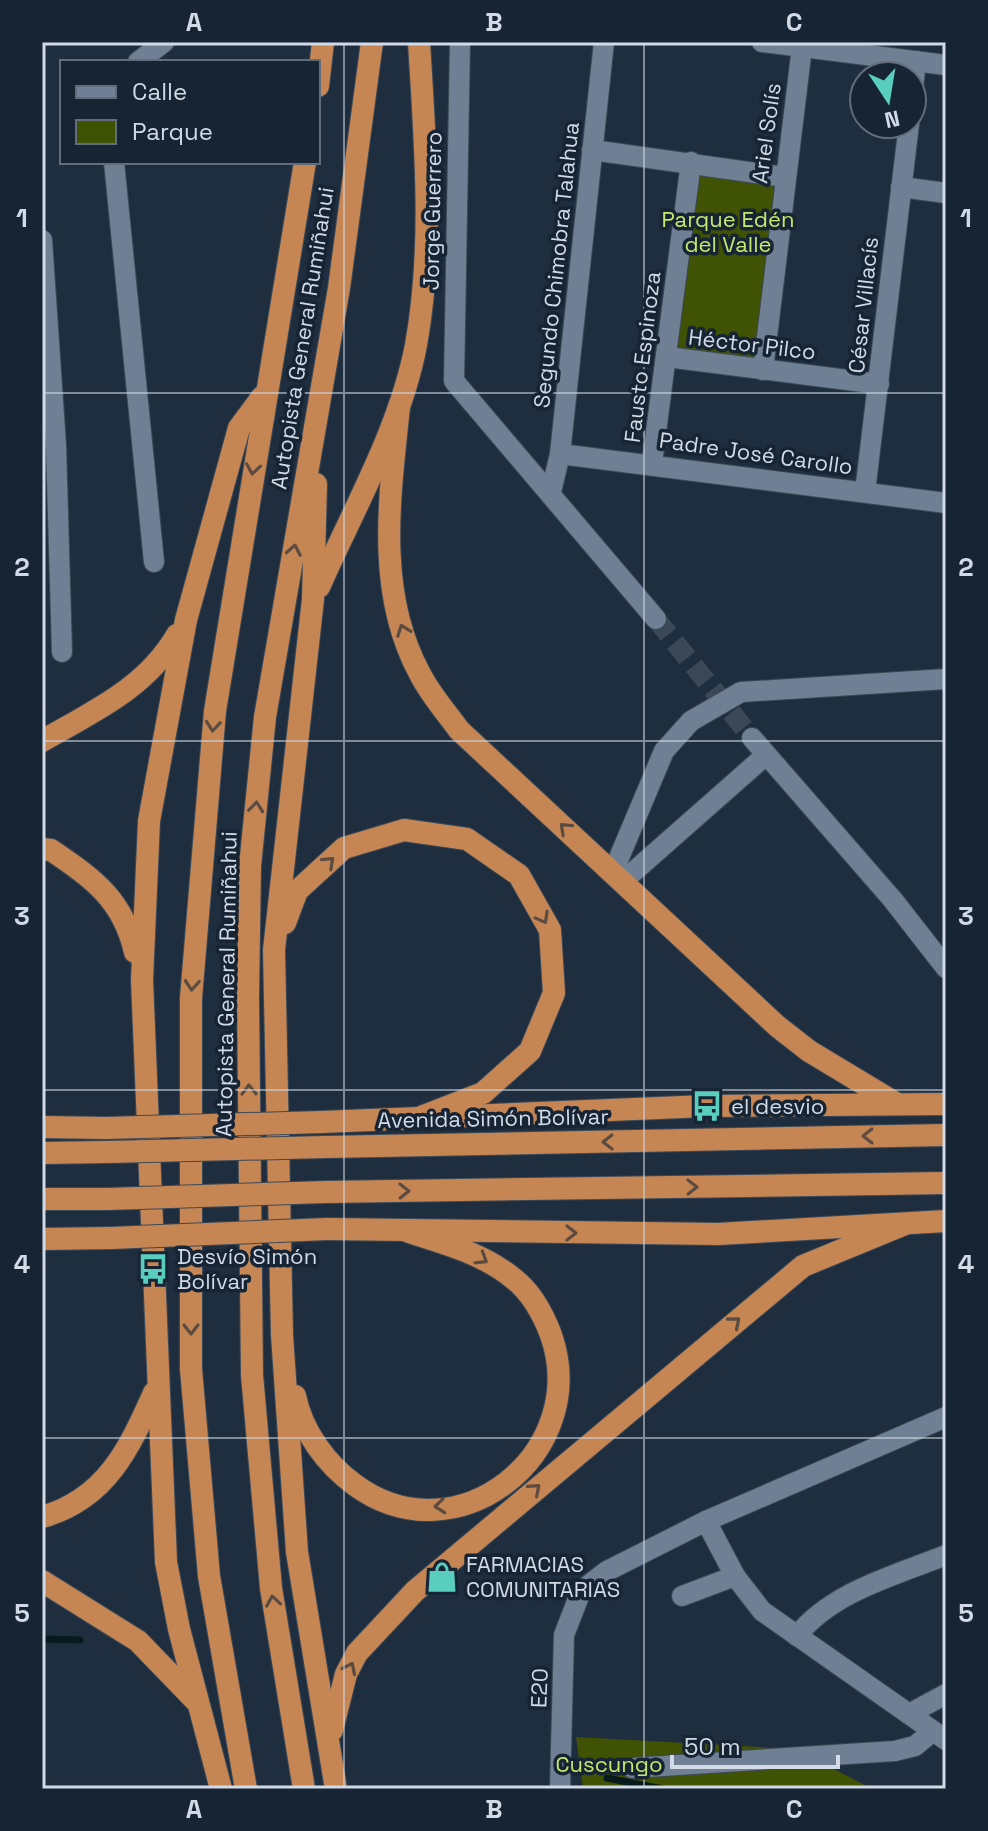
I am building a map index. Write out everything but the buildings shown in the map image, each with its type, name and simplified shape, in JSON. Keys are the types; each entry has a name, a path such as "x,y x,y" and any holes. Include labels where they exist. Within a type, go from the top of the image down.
{"highway":[{"path":"320,68 323,42"},
{"name":"Autopista General Rumiñahui","path":"304,1789 271,1588 252,1375 248,997 250,866 265,717 318,409 372,42"},
{"path":"313,599 399,407 416,345 425,257 427,181 419,42"},
{"name":"Autopista General Rumiñahui","path":"246,1789 209,1576 191,1369 191,998 215,711 305,164"},
{"path":"221,1789 197,1703 166,1562 156,1388 142,980 149,821 186,620 239,428 266,392"},
{"path":"399,407 389,501 389,555 396,611 419,674 459,730 777,1026 809,1051 897,1104"},
{"path":"318,409 313,599 274,950 282,1335 297,1552 336,1789"},
{"path":"42,741 125,694 163,659 186,620"},
{"path":"274,950 297,891 344,848 404,830 467,839 519,875 550,930 554,993 530,1051 483,1093 421,1117"},
{"path":"42,849 51,850 97,881 129,926 142,980"},
{"path":"42,1127 322,1122 707,1106 946,1104"},
{"name":"Avenida Simón Bolívar","path":"42,1153 946,1135"},
{"path":"42,1199 946,1183"},
{"path":"42,1239 327,1229 718,1234 946,1221"},
{"path":"330,1743 346,1674 369,1637 415,1591 803,1266 905,1224"},
{"path":"282,1335 299,1414 329,1463 342,1476 369,1495 399,1505 430,1508 456,1505 495,1493 524,1468 550,1429 560,1379 556,1350 534,1301 515,1279 469,1250 409,1232"},
{"path":"42,1517 70,1506 105,1482 134,1437 156,1388"},
{"path":"42,1581 138,1641 197,1703"}],"street":[{"path":"141,60 164,42"},
{"name":"Jorge Guerrero","path":"460,42 454,381 551,492"},
{"name":"Segundo Chimobra Talahua","path":"551,492 560,454 604,42"},
{"path":"762,42 908,60"},
{"name":"Ariel Solís","path":"763,370 802,47"},
{"name":"César Villacís","path":"865,492 907,140"},
{"path":"592,150 784,177"},
{"name":"Fausto Espinoza","path":"652,463 691,162"},
{"path":"114,164 154,562"},
{"path":"901,187 946,193"},
{"path":"42,240 49,445 62,652"},
{"name":"Héctor Pilco","path":"667,357 879,384"},
{"name":"Padre José Carollo","path":"560,454 652,463 946,503"},
{"path":"551,492 656,619"},
{"path":"617,877 664,751 691,721 741,692 946,679"},
{"path":"752,738 893,900 946,968"},
{"path":"617,877 766,755"},
{"path":"940,1736 762,1611 735,1576 706,1521 946,1417"},
{"name":"E20","path":"560,1789 564,1635 571,1610 581,1591 607,1571 706,1521"},
{"path":"797,1636 813,1615 875,1584 946,1555"},
{"path":"682,1596 735,1576"},
{"path":"909,1714 946,1694"},
{"path":"632,1768 895,1751 940,1736"}],"green space":[{"name":"Parque Edén del Valle","path":"689,169 779,183 753,366 674,353"},
{"name":"Cuscungo","path":"576,1737 794,1749 873,1789 583,1789"}],"waterway":[{"path":"42,1639 80,1640"},
{"path":"607,1778 663,1789"}],"tunnel":[{"path":"656,619 752,738"}],"place":[{"name":"el desvio","path":"707,1106"},
{"name":"Desvío Simón Bolívar","path":"153,1269"},
{"name":"FARMACIAS COMUNITARIAS","path":"442,1577"}]}
